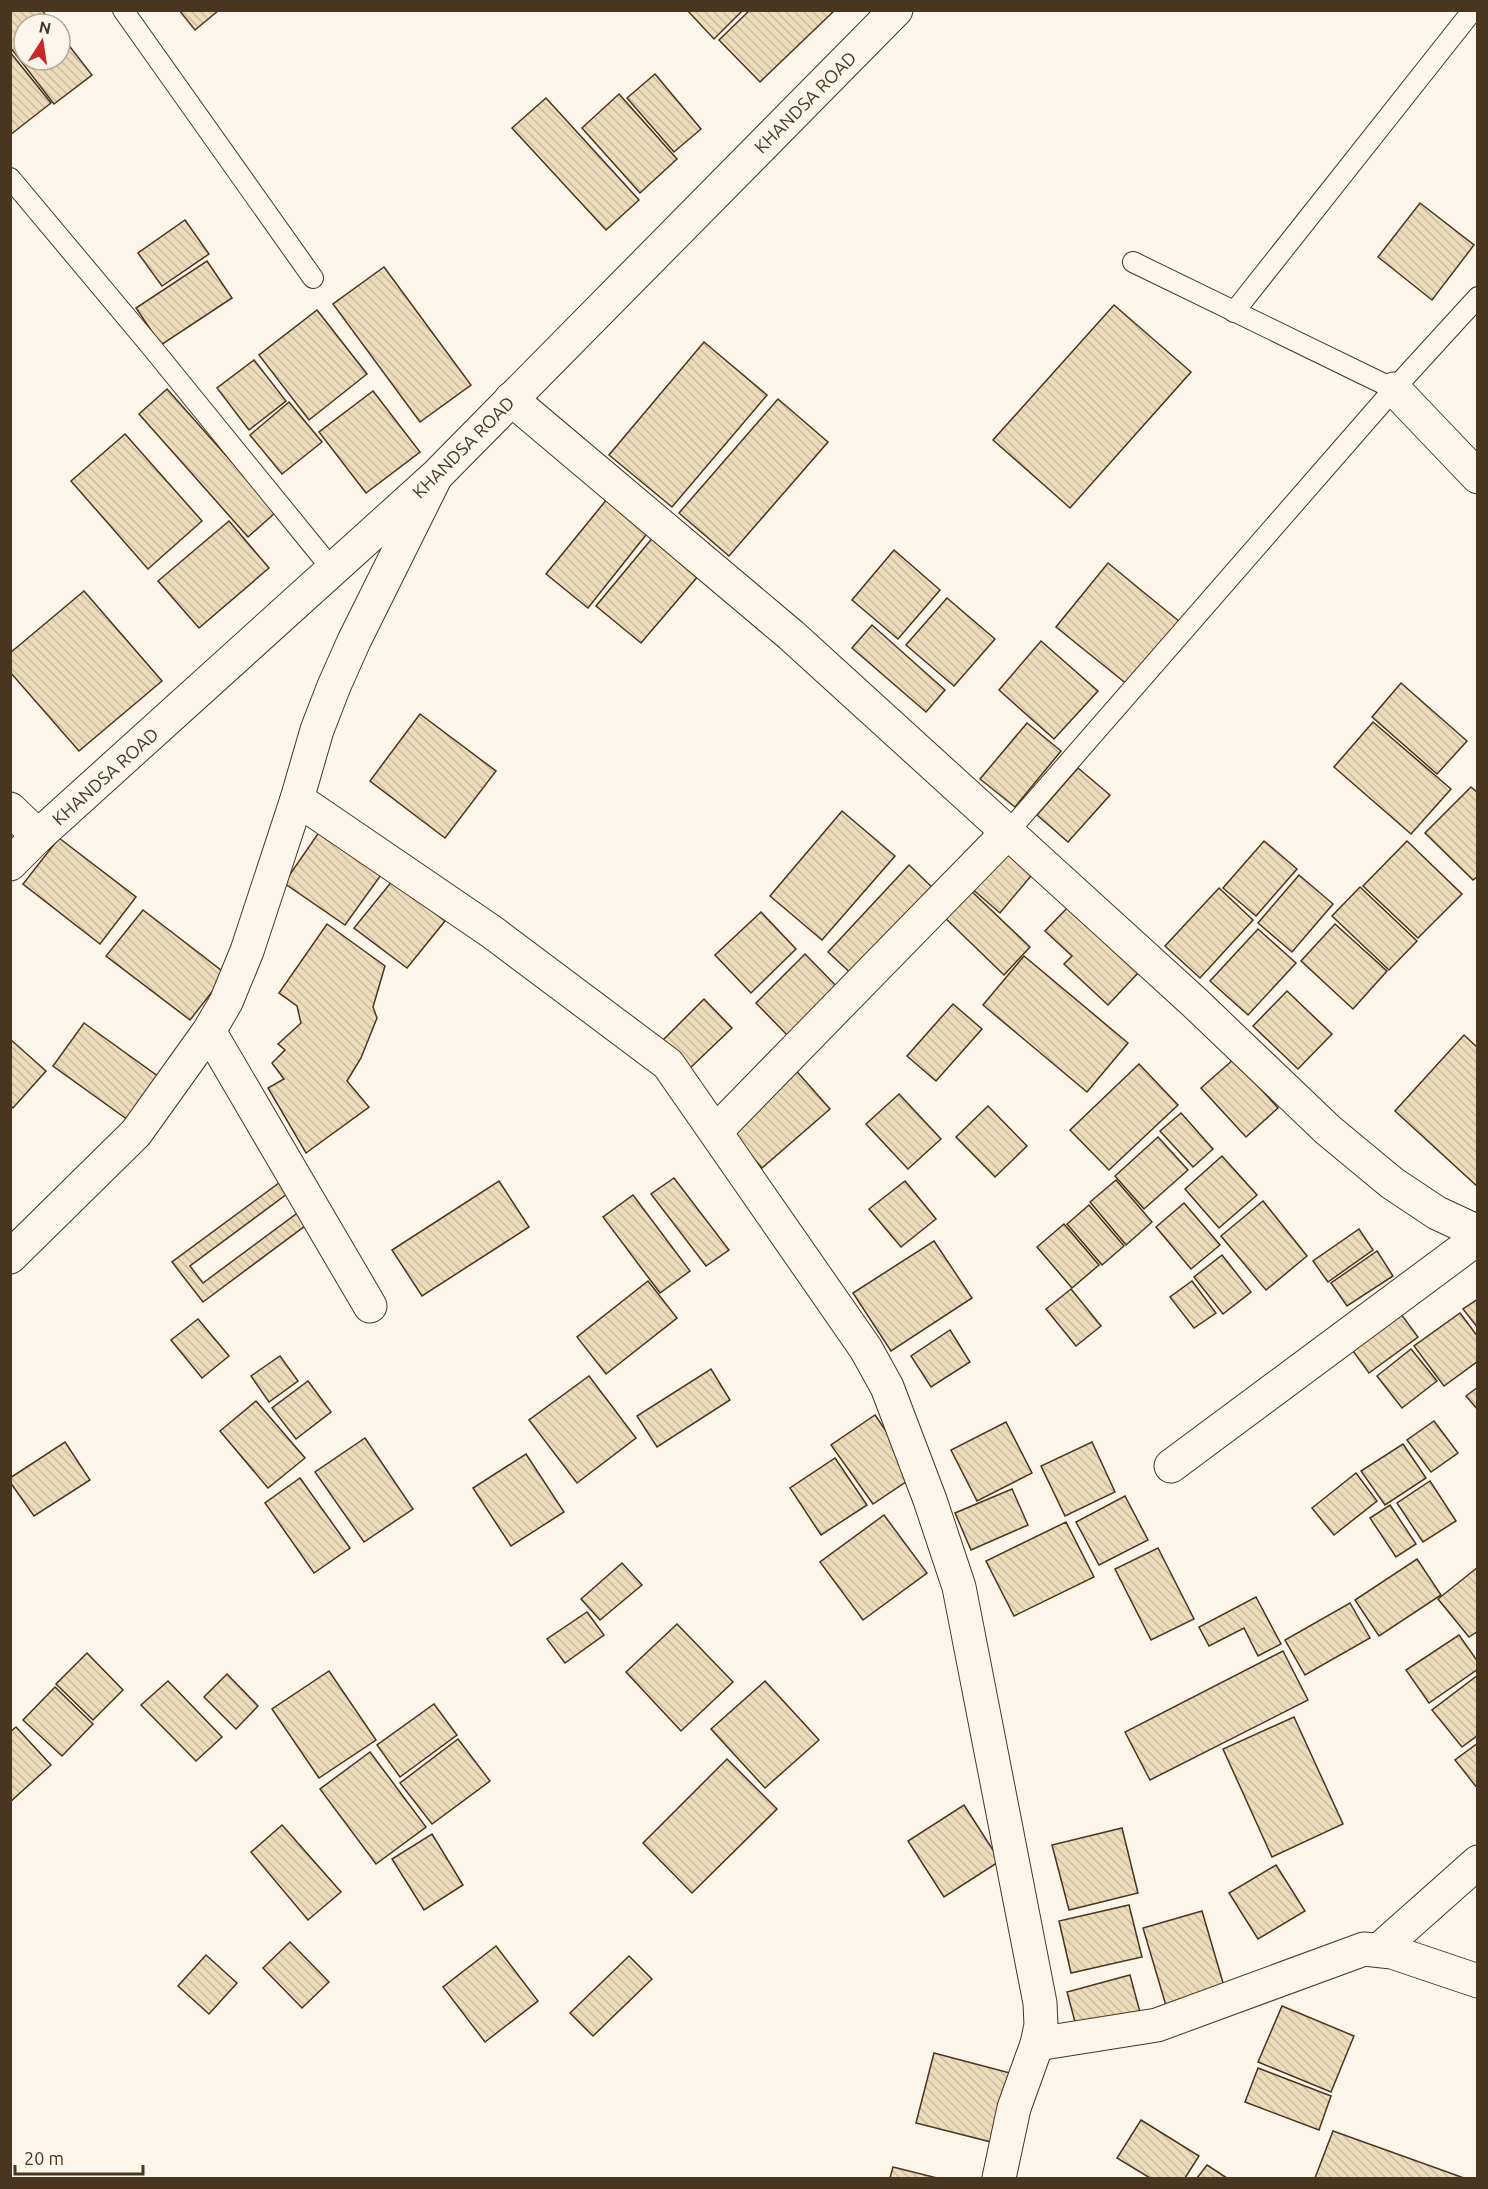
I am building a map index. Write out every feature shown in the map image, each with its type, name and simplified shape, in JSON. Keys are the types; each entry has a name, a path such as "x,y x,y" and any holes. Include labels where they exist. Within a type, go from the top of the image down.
{"street":[{"name":"KHANDSA ROAD","path":"10,864 38,836 436,476 896,10"},
{"path":"1394,389 1478,477"},
{"path":"511,399 791,635 1193,1000 1328,1130 1392,1183 1437,1213 1478,1232"},
{"path":"10,1257 135,1133 209,1031 226,1002 247,951 317,730 334,686 436,476"},
{"path":"297,799 492,932 668,1064 866,1349 887,1387 930,1500 959,1587 1040,2003 1041,2025 1037,2044 1014,2108 999,2178"},
{"path":"10,809 38,836"},
{"path":"716,1131 1008,832"},
{"path":"209,1031 370,1305"},
{"path":"1171,1466 1478,1238"},
{"path":"1379,1950 1478,1862"},
{"path":"1037,2044 1157,2025 1364,1949 1379,1950 1478,1982"}],"lane":[{"path":"123,10 313,278"},
{"path":"1234,312 1473,10"},
{"path":"10,178 332,569"},
{"path":"1133,262 1394,389"},
{"path":"1008,832 1394,389 1478,297"}],"building":[{"path":"10,10 42,10 43,12 12,12 12,50 10,47"},
{"path":"179,10 219,10 195,30"},
{"path":"687,10 743,10 714,39"},
{"path":"750,10 835,10 760,82 719,40"},
{"path":"72,49 92,75 54,104 29,72 72,72"},
{"path":"10,52 12,72 26,72 51,103 10,135"},
{"path":"655,74 701,129 674,152 627,98"},
{"path":"619,94 677,159 640,193 582,128"},
{"path":"546,98 639,200 606,230 512,128"},
{"path":"1420,203 1474,245 1432,300 1378,257"},
{"path":"185,220 209,254 162,286 138,253"},
{"path":"207,261 232,298 161,345 136,308"},
{"path":"384,267 471,385 420,422 333,304"},
{"path":"1114,305 1191,372 1070,508 993,440"},
{"path":"317,310 367,374 309,420 259,355"},
{"path":"704,342 767,395 672,507 609,455"},
{"path":"254,360 286,401 249,430 217,388"},
{"path":"167,389 276,512 248,537 139,414"},
{"path":"373,391 420,452 366,493 319,432"},
{"path":"778,399 828,442 729,556 679,513"},
{"path":"289,402 322,442 282,474 250,435"},
{"path":"125,434 202,521 148,569 71,481"},
{"path":"612,493 653,526 588,608 546,574"},
{"path":"229,521 269,568 199,628 158,581"},
{"path":"659,530 705,568 641,643 596,606"},
{"path":"894,550 940,590 898,639 852,600"},
{"path":"1108,563 1180,622 1128,685 1056,627"},
{"path":"84,591 162,681 79,751 10,672 10,653"},
{"path":"947,598 995,639 954,686 906,645"},
{"path":"872,625 945,690 926,712 852,648"},
{"path":"1041,641 1098,691 1054,739 999,690"},
{"path":"1401,683 1467,741 1437,774 1372,717"},
{"path":"420,714 496,771 445,838 370,781"},
{"path":"1373,722 1451,789 1411,834 1334,767"},
{"path":"1027,723 1061,751 1015,807 980,779"},
{"path":"1078,768 1110,795 1068,842 1037,815"},
{"path":"1471,787 1478,793 1478,876 1473,880 1425,833"},
{"path":"842,811 895,856 822,940 770,896"},
{"path":"324,825 386,868 345,925 284,883"},
{"path":"59,838 136,897 100,944 23,884"},
{"path":"1011,840 1040,865 1000,913 970,887"},
{"path":"1264,841 1297,869 1256,916 1223,888"},
{"path":"1407,841 1462,894 1418,938 1363,886"},
{"path":"909,865 936,891 856,978 828,952"},
{"path":"1299,875 1333,904 1292,952 1258,923"},
{"path":"393,880 445,921 407,968 354,928"},
{"path":"966,886 1030,947 1004,975 940,913"},
{"path":"1360,887 1417,941 1389,970 1332,916"},
{"path":"1219,888 1253,920 1200,978 1165,946"},
{"path":"1068,907 1138,973 1108,1005 1064,964 1072,956 1045,931"},
{"path":"143,910 226,974 190,1020 106,956"},
{"path":"761,912 796,949 751,993 715,955"},
{"path":"327,924 385,966 373,1007 377,1018 361,1058 347,1081 369,1107 306,1153 268,1088 284,1079 272,1063 285,1050 278,1044 301,1023 297,1006 279,993"},
{"path":"1335,924 1387,971 1353,1009 1301,961"},
{"path":"1258,929 1296,963 1248,1015 1210,981"},
{"path":"805,954 840,990 791,1039 756,1003"},
{"path":"1024,956 1128,1043 1087,1092 983,1005"},
{"path":"1287,991 1332,1034 1298,1069 1253,1026"},
{"path":"704,999 732,1028 687,1071 660,1043"},
{"path":"953,1004 982,1029 936,1081 907,1056"},
{"path":"84,1023 166,1082 135,1125 53,1066"},
{"path":"1464,1035 1478,1048 1478,1187 1395,1111"},
{"path":"10,1039 46,1071 13,1108 10,1105"},
{"path":"1234,1059 1278,1108 1246,1137 1201,1088"},
{"path":"1139,1064 1178,1105 1109,1170 1070,1130"},
{"path":"792,1066 830,1109 762,1168 724,1124"},
{"path":"899,1094 941,1139 908,1169 866,1124"},
{"path":"988,1106 1027,1146 995,1177 956,1137"},
{"path":"1181,1113 1213,1149 1193,1167 1160,1131"},
{"path":"1158,1137 1188,1170 1144,1209 1115,1176"},
{"path":"1222,1156 1257,1195 1219,1228 1185,1189"},
{"path":"287,1177 317,1217 203,1302 172,1262","holes":["287,1194 300,1211 203,1283 190,1266"]},
{"path":"674,1178 729,1250 706,1266 651,1194"},
{"path":"1116,1180 1152,1222 1126,1245 1090,1202"},
{"path":"499,1181 529,1227 422,1296 392,1250"},
{"path":"905,1181 936,1219 901,1247 869,1209"},
{"path":"633,1195 690,1271 660,1293 603,1217"},
{"path":"1263,1201 1307,1256 1266,1290 1221,1236"},
{"path":"1184,1203 1220,1245 1191,1269 1156,1227"},
{"path":"1089,1205 1124,1246 1102,1265 1067,1224"},
{"path":"1064,1224 1099,1265 1072,1288 1037,1247"},
{"path":"1359,1229 1373,1250 1328,1282 1313,1261"},
{"path":"934,1241 972,1298 891,1351 853,1293"},
{"path":"1377,1251 1393,1276 1347,1306 1331,1283"},
{"path":"1222,1255 1251,1292 1223,1314 1194,1277"},
{"path":"648,1281 677,1318 606,1374 577,1337"},
{"path":"1192,1281 1216,1313 1194,1328 1170,1297"},
{"path":"1071,1289 1101,1326 1076,1346 1046,1309"},
{"path":"1386,1294 1418,1337 1369,1373 1337,1329"},
{"path":"1478,1299 1478,1328 1463,1309"},
{"path":"1460,1313 1478,1337 1478,1361 1444,1386 1414,1346"},
{"path":"198,1319 229,1356 202,1378 171,1340"},
{"path":"950,1330 970,1362 931,1387 911,1356"},
{"path":"1411,1349 1437,1381 1402,1408 1377,1376"},
{"path":"280,1356 298,1381 269,1402 251,1376"},
{"path":"711,1369 730,1400 657,1447 637,1416"},
{"path":"589,1376 636,1438 577,1483 529,1420"},
{"path":"308,1381 331,1412 296,1439 272,1408"},
{"path":"1478,1387 1478,1410 1466,1396"},
{"path":"256,1401 305,1458 268,1488 220,1431"},
{"path":"875,1415 916,1475 873,1504 831,1445"},
{"path":"1434,1421 1458,1453 1431,1472 1407,1440"},
{"path":"1006,1422 1032,1473 977,1501 951,1450"},
{"path":"365,1438 413,1509 364,1542 315,1472"},
{"path":"65,1442 90,1480 34,1516 10,1482 10,1478"},
{"path":"1092,1442 1115,1492 1065,1516 1041,1466"},
{"path":"1403,1444 1426,1478 1385,1505 1361,1471"},
{"path":"526,1454 564,1512 511,1546 473,1488"},
{"path":"835,1458 867,1505 821,1535 790,1488"},
{"path":"1356,1473 1377,1501 1334,1535 1312,1508"},
{"path":"300,1478 350,1548 314,1573 265,1503"},
{"path":"1430,1481 1456,1521 1423,1542 1397,1503"},
{"path":"1012,1489 1028,1525 971,1550 955,1513"},
{"path":"1125,1496 1148,1540 1099,1565 1076,1522"},
{"path":"1390,1505 1416,1544 1396,1557 1370,1518"},
{"path":"884,1515 927,1573 863,1620 820,1562"},
{"path":"1066,1522 1094,1577 1014,1616 986,1561"},
{"path":"1158,1548 1194,1619 1151,1640 1115,1569"},
{"path":"1417,1559 1441,1595 1379,1636 1355,1600"},
{"path":"622,1563 642,1585 600,1620 581,1599"},
{"path":"1478,1567 1478,1631 1469,1637 1438,1599"},
{"path":"1256,1597 1281,1644 1258,1656 1244,1628 1209,1646 1199,1627"},
{"path":"1350,1603 1370,1638 1305,1675 1285,1640"},
{"path":"587,1612 604,1635 565,1663 547,1639"},
{"path":"677,1624 733,1682 681,1731 626,1672"},
{"path":"1459,1635 1478,1662 1478,1669 1429,1703 1406,1670"},
{"path":"1283,1651 1308,1700 1150,1780 1125,1732"},
{"path":"87,1653 123,1690 93,1720 56,1684"},
{"path":"329,1671 376,1740 319,1778 272,1709"},
{"path":"227,1674 258,1706 236,1729 204,1697"},
{"path":"1478,1675 1478,1735 1462,1747 1432,1710"},
{"path":"168,1681 222,1737 196,1761 141,1705"},
{"path":"765,1681 819,1740 765,1788 711,1729"},
{"path":"55,1687 93,1724 62,1756 23,1720"},
{"path":"434,1704 457,1735 400,1777 377,1745"},
{"path":"1294,1717 1343,1824 1272,1857 1223,1749"},
{"path":"16,1727 51,1765 10,1802 10,1732"},
{"path":"458,1739 490,1781 432,1824 400,1783"},
{"path":"1478,1743 1478,1789 1455,1760"},
{"path":"370,1752 426,1827 376,1864 320,1789"},
{"path":"727,1759 777,1809 692,1893 643,1843"},
{"path":"964,1805 1000,1861 944,1897 908,1841"},
{"path":"282,1825 341,1892 308,1920 251,1852"},
{"path":"1122,1828 1138,1893 1069,1910 1052,1845"},
{"path":"432,1834 463,1885 424,1910 392,1859"},
{"path":"1276,1865 1305,1911 1258,1939 1229,1893"},
{"path":"1129,1905 1142,1957 1071,1973 1059,1921"},
{"path":"1202,1911 1226,1993 1167,2009 1143,1928"},
{"path":"290,1942 329,1982 302,2008 263,1968"},
{"path":"496,1946 538,2001 485,2042 443,1987"},
{"path":"206,1955 237,1983 209,2014 178,1986"},
{"path":"629,1956 652,1979 593,2036 570,2013"},
{"path":"1130,1975 1141,2016 1078,2033 1067,1992"},
{"path":"1282,2006 1354,2036 1331,2092 1258,2062"},
{"path":"934,2053 1010,2073 991,2142 916,2123"},
{"path":"1258,2068 1331,2096 1319,2130 1245,2102"},
{"path":"1141,2120 1199,2156 1185,2178 1150,2178 1117,2158"},
{"path":"1333,2131 1464,2178 1315,2178"},
{"path":"1207,2165 1227,2178 1197,2178"},
{"path":"893,2167 937,2178 890,2178"}]}
